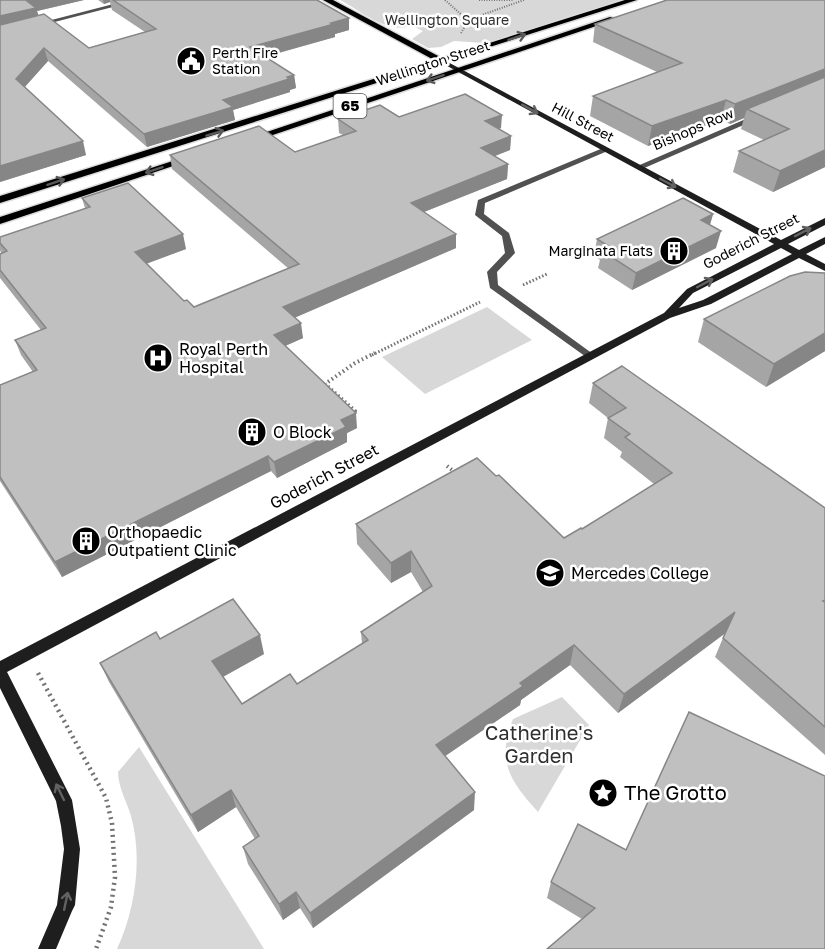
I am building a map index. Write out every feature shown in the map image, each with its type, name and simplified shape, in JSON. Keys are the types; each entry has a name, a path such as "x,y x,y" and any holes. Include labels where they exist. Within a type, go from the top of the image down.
{"main road":[{"name":"Hill Street","path":"327,0 442,61"},
{"name":"Wellington Street","path":"0,200 633,0"},
{"name":"Wellington Street","path":"238,143 627,14"},
{"path":"0,221 199,156"}],"street":[{"path":"32,26 137,0"},
{"name":"Hill Street","path":"442,61 825,268"},
{"name":"Bishops Row","path":"639,167 762,115"},
{"path":"589,356 493,286 492,272 510,253 506,235 480,215 481,202 606,150"},
{"name":"Goderich Street","path":"666,316 690,291 825,221"},
{"name":"Goderich Street","path":"0,668 666,316 707,302 825,240"},
{"path":"0,674 64,800 69,826 72,858 66,905 47,949"}],"path":[{"path":"445,0 462,15 470,18 482,17 524,0"},
{"path":"479,0 514,0"},
{"path":"463,30 470,18"},
{"path":"576,259 591,252"},
{"path":"350,422 355,411 325,384 355,363 490,297 547,274"},
{"path":"447,466 464,480"}],"green space":[{"name":"Wellington Square","path":"340,0 620,0 602,9 484,43 454,41 441,47 428,48 412,39 423,31 412,26 403,28 384,24"},
{"path":"487,307 532,340 425,394 382,357"},
{"name":"Catherine's Garden","path":"562,697 589,725 538,812 513,780 509,770 506,759 508,734 513,719"},
{"path":"139,747 264,949 117,949 133,901 137,867 135,832 119,783 118,772"}],"building":[{"path":"0,0 30,0 27,1 36,8 0,16"},
{"path":"113,0 317,0 349,18 250,47 294,75 287,77 289,79 223,100 233,107 144,134 44,48 16,79 83,141 0,166 0,25 44,14 89,48 156,29"},
{"path":"667,0 825,0 825,69 735,104 726,100 652,126 593,96 682,63 595,24"},
{"path":"825,77 825,150 780,171 739,151 789,129 747,109"},
{"name":"Royal Perth Hospital","path":"465,94 502,115 485,121 511,136 481,148 508,164 411,203 456,234 283,307 301,323 274,335 356,413 341,420 346,427 274,462 268,456 55,562 0,477 0,385 37,370 15,340 46,328 0,270 0,254 7,251 0,243 0,237 90,207 82,198 128,183 183,234 135,252 184,301 187,300 194,307 299,264 170,155 259,126 295,152 356,131 338,119 380,105 399,117"},
{"path":"683,198 713,214 701,220 721,231 636,273 601,250 610,247 597,239"},
{"path":"805,272 825,273 825,333 774,364 704,319 790,276"},
{"path":"622,366 825,508 825,600 823,601 825,602 825,727 723,638 735,612 624,694 574,645 520,683 523,686 436,745 475,792 310,913 296,892 279,904 243,847 259,836 231,790 191,815 100,663 156,632 160,639 233,599 260,635 212,661 242,704 290,674 297,684 368,640 361,632 432,586 411,551 391,563 356,524 477,458 496,476 499,475 564,538 582,529 672,473 625,437 630,434 608,418 626,408 593,383"},
{"path":"689,712 825,776 825,949 547,949 595,908 551,882 578,824 626,850"}],"place":[{"name":"Perth Fire Station","path":"191,61"},
{"name":"Marginata Flats","path":"674,251"},
{"name":"Royal Perth Hospital","path":"158,358"},
{"name":"O Block","path":"252,432"},
{"name":"Orthopaedic Outpatient Clinic","path":"86,541"},
{"name":"Mercedes College","path":"550,573"},
{"name":"The Grotto","path":"603,793"}]}
